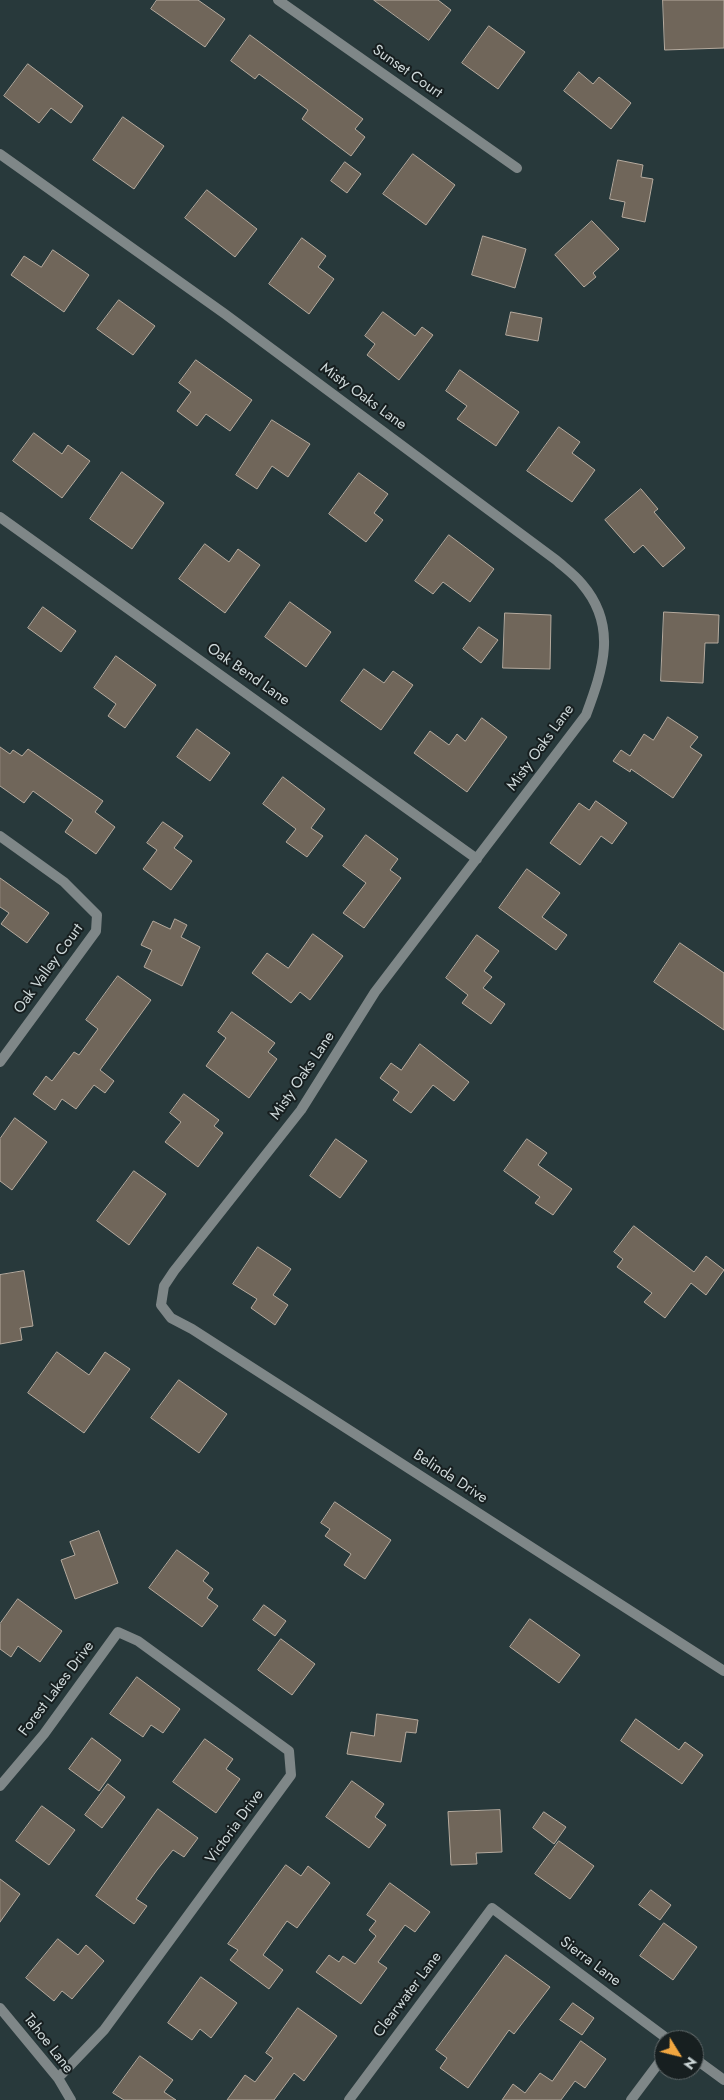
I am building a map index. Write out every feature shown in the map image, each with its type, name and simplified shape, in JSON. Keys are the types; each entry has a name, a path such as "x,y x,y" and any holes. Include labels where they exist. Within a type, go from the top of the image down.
{"street":[{"name":"Sunset Court","path":"278,0 518,168"},
{"name":"Misty Oaks Lane","path":"0,154 233,320 556,560 581,583 595,602 603,623 602,673 586,715 375,992 301,1110 174,1271 164,1286 161,1305"},
{"name":"Oak Bend Lane","path":"0,517 477,859"},
{"name":"Oak Valley Court","path":"0,836 64,882 97,915 96,932 0,1062"},
{"name":"Belinda Drive","path":"161,1305 171,1318 192,1329 724,1671"},
{"name":"Forest Lakes Drive","path":"0,1786 44,1734 118,1632"},
{"name":"Victoria Drive","path":"58,2078 104,2030 291,1776 289,1750 138,1641 118,1632"},
{"name":"Sierra Lane","path":"492,1908 656,2030"},
{"name":"Clearwater Lane","path":"349,2100 492,1908"},
{"name":"Tahoe Lane","path":"0,2008 58,2078 71,2100"},
{"path":"704,2065 724,2080"},
{"path":"631,2100 654,2069"}],"building":[{"path":"157,0 198,0 225,19 205,47 151,9"},
{"path":"374,0 438,0 451,10 429,40"},
{"path":"663,0 724,0 724,48 665,50"},
{"path":"489,26 525,52 498,89 462,63"},
{"path":"250,35 363,119 355,129 365,137 351,156 302,119 308,110 259,74 255,79 231,61"},
{"path":"28,64 83,106 71,123 51,108 39,123 4,96"},
{"path":"579,72 593,84 599,77 631,103 611,129 564,91"},
{"path":"123,117 164,146 134,189 93,160"},
{"path":"413,154 455,185 426,225 383,194"},
{"path":"618,160 643,165 641,177 653,179 645,222 622,217 625,202 610,199"},
{"path":"345,162 361,174 347,193 331,181"},
{"path":"207,190 257,229 235,257 185,218"},
{"path":"592,221 619,249 593,273 596,277 584,287 555,255"},
{"path":"483,236 526,249 515,288 472,275"},
{"path":"302,238 326,256 318,267 334,279 309,314 269,284"},
{"path":"53,250 89,275 64,312 11,275 24,256 41,267"},
{"path":"119,300 155,326 133,355 97,329"},
{"path":"383,312 415,336 422,327 433,335 399,380 367,355 375,344 365,336"},
{"path":"511,312 542,318 538,341 506,335"},
{"path":"196,360 252,400 230,431 206,414 197,426 177,411 191,392 179,383"},
{"path":"460,370 519,412 496,446 457,419 467,406 446,391"},
{"path":"272,420 310,444 288,477 272,466 257,489 236,475"},
{"path":"559,427 580,442 572,453 595,470 572,502 527,471"},
{"path":"34,433 62,454 68,445 90,461 62,498 13,461"},
{"path":"122,472 164,503 132,549 90,519"},
{"path":"359,473 388,494 374,513 383,520 366,542 329,514"},
{"path":"641,489 658,509 654,512 685,548 663,567 643,545 634,553 605,520"},
{"path":"449,535 494,569 470,602 443,582 433,594 415,581"},
{"path":"205,544 229,562 238,549 260,565 225,613 179,579"},
{"path":"290,602 331,632 306,667 265,637"},
{"path":"43,607 76,631 61,652 28,628"},
{"path":"664,612 719,615 718,643 705,643 703,683 661,681"},
{"path":"505,613 551,615 550,669 503,668"},
{"path":"479,627 498,640 481,663 463,649"},
{"path":"116,656 156,685 125,728 108,716 116,704 94,688"},
{"path":"364,669 384,683 393,671 413,685 381,730 341,701"},
{"path":"668,717 698,737 690,747 702,755 673,798 631,769 630,772 613,761 621,750 630,756 644,734 653,740"},
{"path":"482,718 507,737 467,792 414,753 430,731 449,745 457,734 465,741"},
{"path":"197,729 230,753 210,781 177,757"},
{"path":"0,747 10,754 13,750 22,756 28,749 103,801 95,812 115,827 96,854 65,832 73,820 33,791 24,803 0,786"},
{"path":"283,777 325,809 311,828 323,836 307,857 286,842 296,829 263,804"},
{"path":"596,801 627,823 612,844 601,836 580,865 550,843 579,803 589,810"},
{"path":"163,822 183,836 174,848 192,861 171,890 143,869 157,850 147,843"},
{"path":"366,835 398,859 390,870 401,878 364,928 343,913 366,883 343,866"},
{"path":"527,869 560,893 542,917 567,935 556,950 499,908"},
{"path":"0,878 49,913 27,943 1,924 9,913 0,907"},
{"path":"175,919 187,925 181,937 200,947 182,986 144,967 152,950 141,945 153,921 170,929"},
{"path":"313,934 343,956 310,1000 300,992 291,1003 252,973 267,953 288,968"},
{"path":"477,935 499,951 484,971 492,977 483,988 505,1004 491,1024 462,1003 468,995 446,978"},
{"path":"680,943 724,973 724,1030 654,982"},
{"path":"118,976 151,1000 100,1070 114,1081 105,1093 94,1085 76,1109 62,1099 55,1110 33,1094 46,1076 52,1081 74,1052 79,1055 98,1029 86,1020"},
{"path":"232,1012 275,1043 268,1052 277,1059 249,1098 206,1066 226,1038 218,1032"},
{"path":"420,1044 469,1082 454,1101 433,1085 411,1113 393,1100 399,1092 380,1078 391,1063 401,1070"},
{"path":"184,1094 219,1120 214,1126 223,1133 198,1167 165,1142 181,1122 170,1113"},
{"path":"15,1118 47,1142 12,1190 0,1181 0,1139"},
{"path":"336,1139 367,1161 340,1198 310,1176"},
{"path":"527,1139 547,1153 538,1165 572,1189 553,1215 535,1203 540,1197 504,1171"},
{"path":"134,1171 166,1194 129,1245 97,1221"},
{"path":"634,1226 694,1272 706,1256 724,1270 706,1295 691,1283 665,1318 644,1302 652,1293 617,1267 623,1259 614,1252"},
{"path":"258,1247 291,1269 273,1295 288,1305 275,1325 251,1308 257,1299 233,1284"},
{"path":"24,1271 33,1326 20,1328 22,1340 0,1344 0,1275"},
{"path":"57,1352 89,1375 105,1352 130,1369 84,1433 28,1393"},
{"path":"179,1380 227,1414 199,1453 151,1418"},
{"path":"335,1502 391,1540 365,1579 344,1565 351,1554 325,1536 330,1529 321,1523"},
{"path":"99,1531 118,1583 75,1599 61,1560 75,1555 70,1542"},
{"path":"177,1550 209,1573 203,1581 213,1589 207,1598 218,1606 202,1627 149,1588"},
{"path":"18,1599 62,1631 40,1662 18,1646 11,1657 0,1649 0,1624"},
{"path":"264,1605 286,1621 275,1636 253,1620"},
{"path":"530,1619 580,1655 559,1683 510,1647"},
{"path":"281,1639 315,1664 292,1695 258,1670"},
{"path":"137,1677 180,1709 163,1733 151,1725 143,1737 110,1714"},
{"path":"377,1714 418,1720 416,1733 406,1732 401,1762 347,1754 351,1732 374,1736"},
{"path":"636,1719 679,1750 685,1742 703,1755 682,1784 621,1741"},
{"path":"92,1738 121,1760 99,1791 69,1769"},
{"path":"205,1739 233,1759 226,1769 240,1779 216,1813 173,1782"},
{"path":"352,1781 384,1804 375,1817 386,1825 369,1848 326,1817"},
{"path":"108,1784 125,1797 102,1828 85,1815"},
{"path":"42,1806 75,1830 49,1865 16,1841"},
{"path":"158,1809 198,1838 184,1857 173,1850 157,1870 136,1899 147,1906 134,1924 96,1896"},
{"path":"500,1810 502,1852 476,1853 477,1864 451,1865 448,1812"},
{"path":"544,1812 566,1827 554,1844 533,1828"},
{"path":"559,1841 594,1866 570,1899 535,1874"},
{"path":"286,1865 301,1876 308,1866 330,1883 297,1928 287,1921 263,1955 283,1970 269,1989 230,1960 238,1950 228,1944"},
{"path":"0,1879 20,1894 0,1922"},
{"path":"390,1883 430,1912 415,1932 405,1925 378,1962 387,1968 361,2004 316,1972 329,1955 339,1962 343,1956 355,1964 376,1936 369,1930 376,1921 367,1915"},
{"path":"651,1890 671,1905 660,1920 639,1905"},
{"path":"664,1923 697,1947 673,1980 640,1956"},
{"path":"58,1939 78,1955 86,1945 104,1961 72,1999 62,1991 54,2001 26,1978"},
{"path":"506,1955 550,1987 514,2034 509,2030 468,2088 440,2068 447,2058 436,2050"},
{"path":"201,1977 237,2003 211,2038 200,2029 192,2040 168,2023"},
{"path":"573,2003 594,2018 582,2035 560,2020"},
{"path":"298,2008 337,2036 304,2081 294,2073 274,2100 227,2100 245,2075 255,2082 273,2058 266,2053"},
{"path":"581,2041 606,2059 585,2088 575,2081 561,2100 502,2100 513,2084 525,2093 540,2073 552,2081"},
{"path":"140,2056 173,2080 164,2092 176,2100 124,2100 113,2093"}]}
